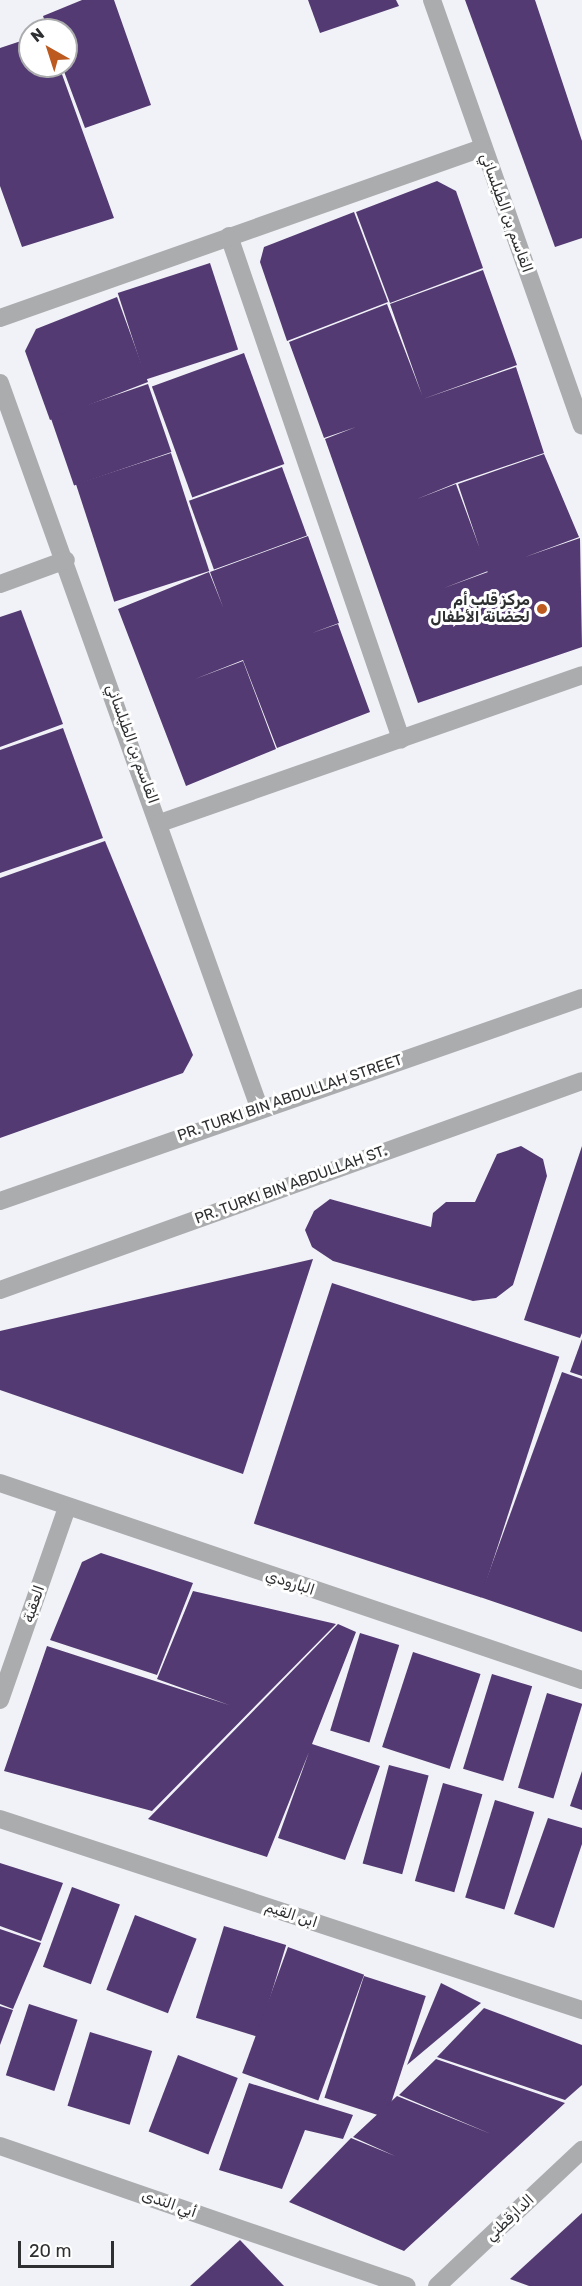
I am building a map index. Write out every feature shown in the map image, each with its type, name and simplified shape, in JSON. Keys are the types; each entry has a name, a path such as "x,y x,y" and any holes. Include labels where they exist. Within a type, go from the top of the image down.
{"street":[{"name":"القاسم بن الطيلساني","path":"432,0 482,148 582,425"},
{"path":"0,318 482,148"},
{"path":"229,236 401,739"},
{"name":"القاسم بن الطيلساني","path":"0,383 66,560 259,1107"},
{"path":"0,584 66,560"},
{"path":"160,823 582,675"},
{"name":"PR. TURKI BIN ABDULLAH STREET","path":"0,1201 259,1107 582,998"},
{"name":"PR. TURKI BIN ABDULLAH ST.","path":"0,1290 582,1081"},
{"name":"البارودي","path":"0,1483 67,1508 582,1680"},
{"name":"العقبة","path":"0,1700 67,1508"},
{"name":"ابن القيم","path":"0,1819 582,2010"},
{"name":"أبي الندى","path":"0,2146 406,2286"},
{"name":"الدارقطني","path":"437,2286 582,2151"}],"building":[{"path":"82,0 114,0 151,105 85,128 66,78 78,78 78,18 44,18 43,16"},
{"path":"308,0 396,0 399,6 320,33"},
{"path":"465,0 535,0 582,141 582,238 555,247"},
{"path":"18,42 18,78 63,78 114,218 22,247 0,186 0,48"},
{"path":"437,181 456,191 483,268 390,303 356,212"},
{"path":"354,212 388,302 287,341 260,262 264,247"},
{"path":"210,263 238,350 146,380 118,293"},
{"path":"483,270 517,365 423,399 516,367 544,453 456,483 417,499 456,484 480,548 458,484 544,454 579,537 525,557 580,538 582,647 418,703 325,439 356,427 324,438 289,342 387,304 422,395 390,304","holes":["487,571 488,572 444,588"]},
{"path":"117,297 148,382 50,420 25,351 36,329"},
{"path":"244,353 284,464 192,497 152,387"},
{"path":"148,384 171,452 74,486 51,418"},
{"path":"171,453 209,571 114,602 76,484"},
{"path":"282,467 307,536 214,569 189,501"},
{"path":"308,536 339,623 312,633 338,624 370,712 277,748 243,660 195,679 243,661 276,749 186,786 118,609 209,572 223,607 210,572"},
{"path":"21,610 63,724 0,747 0,617"},
{"path":"63,728 103,838 0,873 0,750"},
{"path":"105,841 193,1055 183,1073 0,1138 0,878"},
{"path":"521,1146 543,1159 547,1176 513,1285 496,1298 473,1301 333,1261 312,1247 305,1230 314,1211 330,1199 431,1227 433,1213 446,1202 475,1202 497,1154"},
{"path":"582,1146 582,1333 580,1338 524,1320"},
{"path":"313,1259 243,1474 0,1390 0,1331"},
{"path":"332,1283 559,1357 481,1597 254,1524"},
{"path":"582,1339 582,1376 570,1372"},
{"path":"562,1372 582,1379 582,1632 480,1597"},
{"path":"101,1553 193,1583 157,1675 50,1640 82,1562"},
{"path":"193,1591 336,1624 152,1811 4,1771 47,1646 229,1705 157,1679"},
{"path":"338,1624 356,1632 312,1744 380,1766 345,1860 278,1838 309,1752 267,1857 148,1819"},
{"path":"360,1633 399,1645 369,1743 330,1731"},
{"path":"413,1652 481,1674 450,1769 382,1747"},
{"path":"492,1674 532,1686 503,1781 463,1769"},
{"path":"547,1693 582,1704 553,1798 518,1788"},
{"path":"389,1765 429,1776 402,1874 363,1864"},
{"path":"582,1771 582,1810 570,1806"},
{"path":"443,1783 482,1794 454,1892 415,1881"},
{"path":"495,1800 534,1812 504,1910 465,1898"},
{"path":"548,1818 582,1828 582,1844 554,1928 514,1914"},
{"path":"0,1863 63,1883 41,1941 0,1926"},
{"path":"72,1887 120,1904 91,1984 43,1967"},
{"path":"135,1915 197,1939 168,2013 106,1990"},
{"path":"224,1926 286,1945 258,2037 196,2018"},
{"path":"0,1929 41,1943 13,2009 0,2004"},
{"path":"288,1947 364,1975 318,2101 242,2073"},
{"path":"364,1976 426,1996 386,2118 324,2098"},
{"path":"441,1983 481,2003 407,2065"},
{"path":"29,2004 78,2020 54,2091 6,2075"},
{"path":"0,2006 13,2010 0,2045"},
{"path":"484,2008 582,2045 582,2085 565,2100 437,2057"},
{"path":"90,2032 152,2051 130,2125 67,2106"},
{"path":"178,2055 238,2078 208,2154 149,2132"},
{"path":"436,2059 565,2103 404,2251 289,2202 351,2138 395,2156 353,2137 397,2096 491,2134 399,2095"},
{"path":"249,2083 353,2115 343,2139 305,2130 282,2189 219,2170"},
{"path":"582,2213 582,2286 529,2286 510,2279"},
{"path":"240,2240 284,2286 190,2286"}],"place":[{"name":"مركز قلب أم لحضانة الأطفال","path":"542,609"}]}
